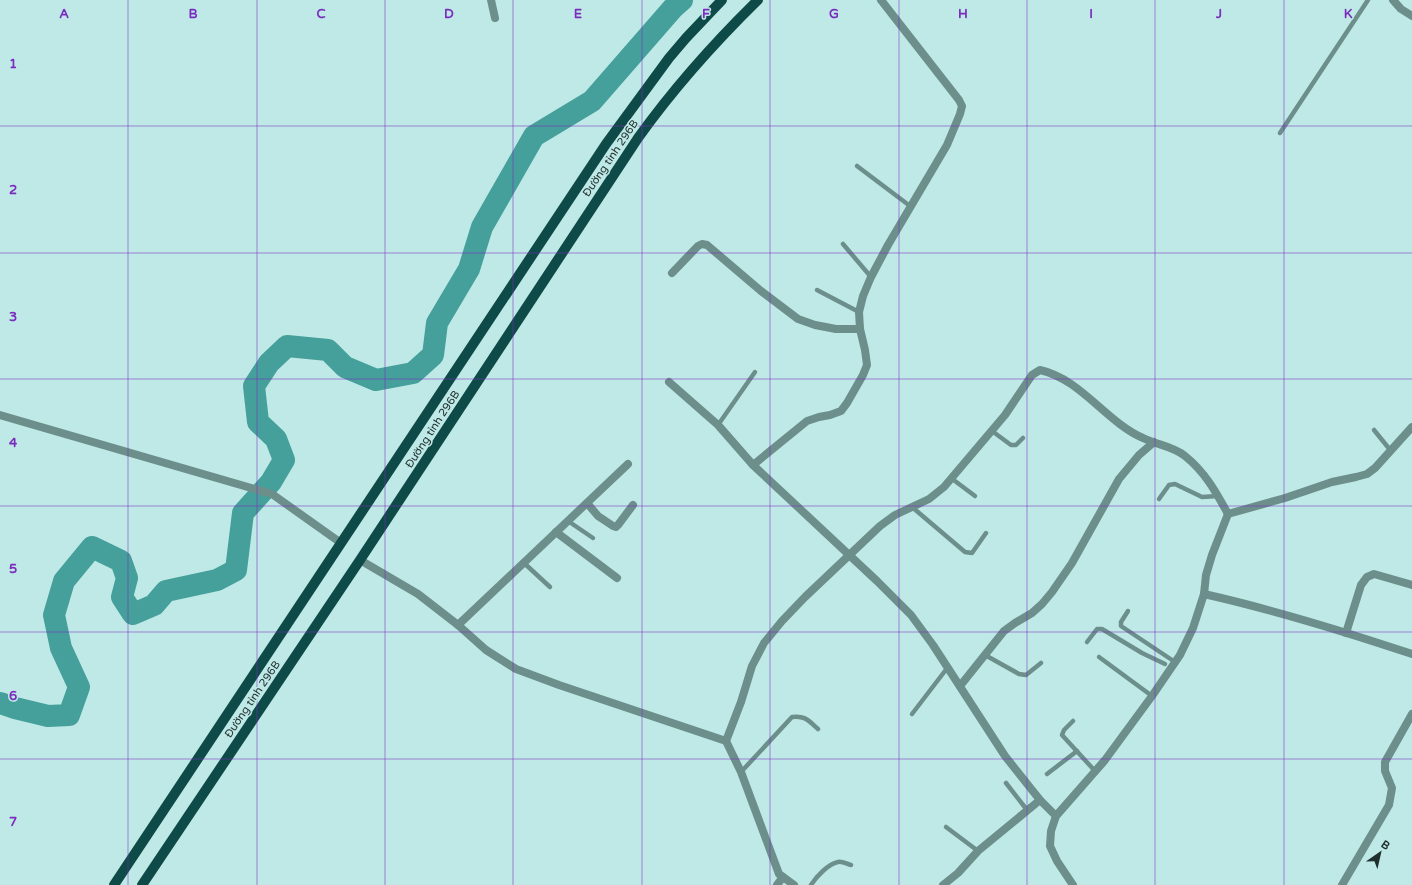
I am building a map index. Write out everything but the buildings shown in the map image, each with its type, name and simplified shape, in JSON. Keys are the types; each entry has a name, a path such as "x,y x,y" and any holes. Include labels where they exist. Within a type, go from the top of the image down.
{"main road":[{"name":"Đường tỉnh 296B","path":"114,885 606,144 669,58 722,0"},
{"name":"Đường tỉnh 296B","path":"142,885 360,560 638,138 664,102 712,47 758,0"}],"street":[{"path":"490,0 495,18"},
{"path":"753,465 807,421 840,411 847,403 867,365 860,329 859,312 871,277 910,206 947,145 960,114 962,106 959,100 881,0"},
{"path":"1392,0 1401,9 1412,16"},
{"path":"672,273 698,246 702,244 706,245 761,291 798,318 836,329 860,329"},
{"path":"726,741 741,702 752,666 764,643 782,621 805,597 885,522 895,515 929,499 944,487 1005,415 1032,375 1040,370 1049,372 1087,395 1110,417 1143,438 1170,447 1184,455 1200,469 1228,514"},
{"path":"670,382 718,425 753,465 877,581 911,615 948,667 1005,756 1040,800 1056,816"},
{"path":"0,414 254,490 272,494 341,543"},
{"path":"1228,514 1285,498 1332,482 1367,474 1375,468 1412,427"},
{"path":"960,686 1004,631 1032,613 1052,592 1072,563 1119,479 1139,455 1154,442"},
{"path":"458,625 628,464"},
{"path":"587,503 598,516 616,527 633,505"},
{"path":"1073,885 1057,861 1050,846 1051,830 1056,816 1105,760 1152,696 1193,628 1204,594 1206,575 1212,555 1228,514"},
{"path":"556,532 617,578"},
{"path":"360,560 418,594 458,625 486,650 516,669 726,741 741,772 779,874 794,885"},
{"path":"1346,633 1361,585 1367,577 1374,574 1412,585"},
{"path":"1204,594 1259,607 1412,654"},
{"path":"1342,885 1389,804 1392,795 1392,788 1385,771 1385,762 1412,714"},
{"path":"943,885 958,873 978,851 1040,800"},
{"path":"777,885 784,877"}],"lane":[{"path":"1280,133 1368,0"},
{"path":"857,166 910,206"},
{"path":"843,244 871,277"},
{"path":"817,290 859,312"},
{"path":"718,425 755,372"},
{"path":"1374,430 1390,451"},
{"path":"992,431 1011,445 1016,445 1023,438"},
{"path":"951,478 975,496"},
{"path":"1159,499 1169,485 1175,484 1202,497 1218,496"},
{"path":"912,507 965,552 972,553 986,533"},
{"path":"568,521 593,538"},
{"path":"524,563 550,587"},
{"path":"1128,611 1121,622 1121,626 1170,665"},
{"path":"1087,642 1097,629 1102,629 1142,653 1170,665"},
{"path":"985,655 1019,674 1026,675 1041,663"},
{"path":"1099,657 1152,696"},
{"path":"912,714 948,667"},
{"path":"741,772 792,717 800,716 807,719 818,729"},
{"path":"1073,721 1064,730 1062,735 1095,771"},
{"path":"1047,774 1077,751"},
{"path":"1006,783 1027,810"},
{"path":"946,827 978,851"},
{"path":"811,885 824,871 834,864 840,862 851,865"}],"waterway":[{"path":"0,703 48,716 69,715 79,687 61,648 54,615 64,581 92,547 121,561 127,578 122,597 133,614 154,605 166,591 217,580 236,570 243,513 271,482 284,460 276,439 258,422 254,386 269,363 287,346 328,350 345,367 376,380 413,373 433,355 437,323 469,269 482,227 534,136 592,101 673,8 682,0"}]}
